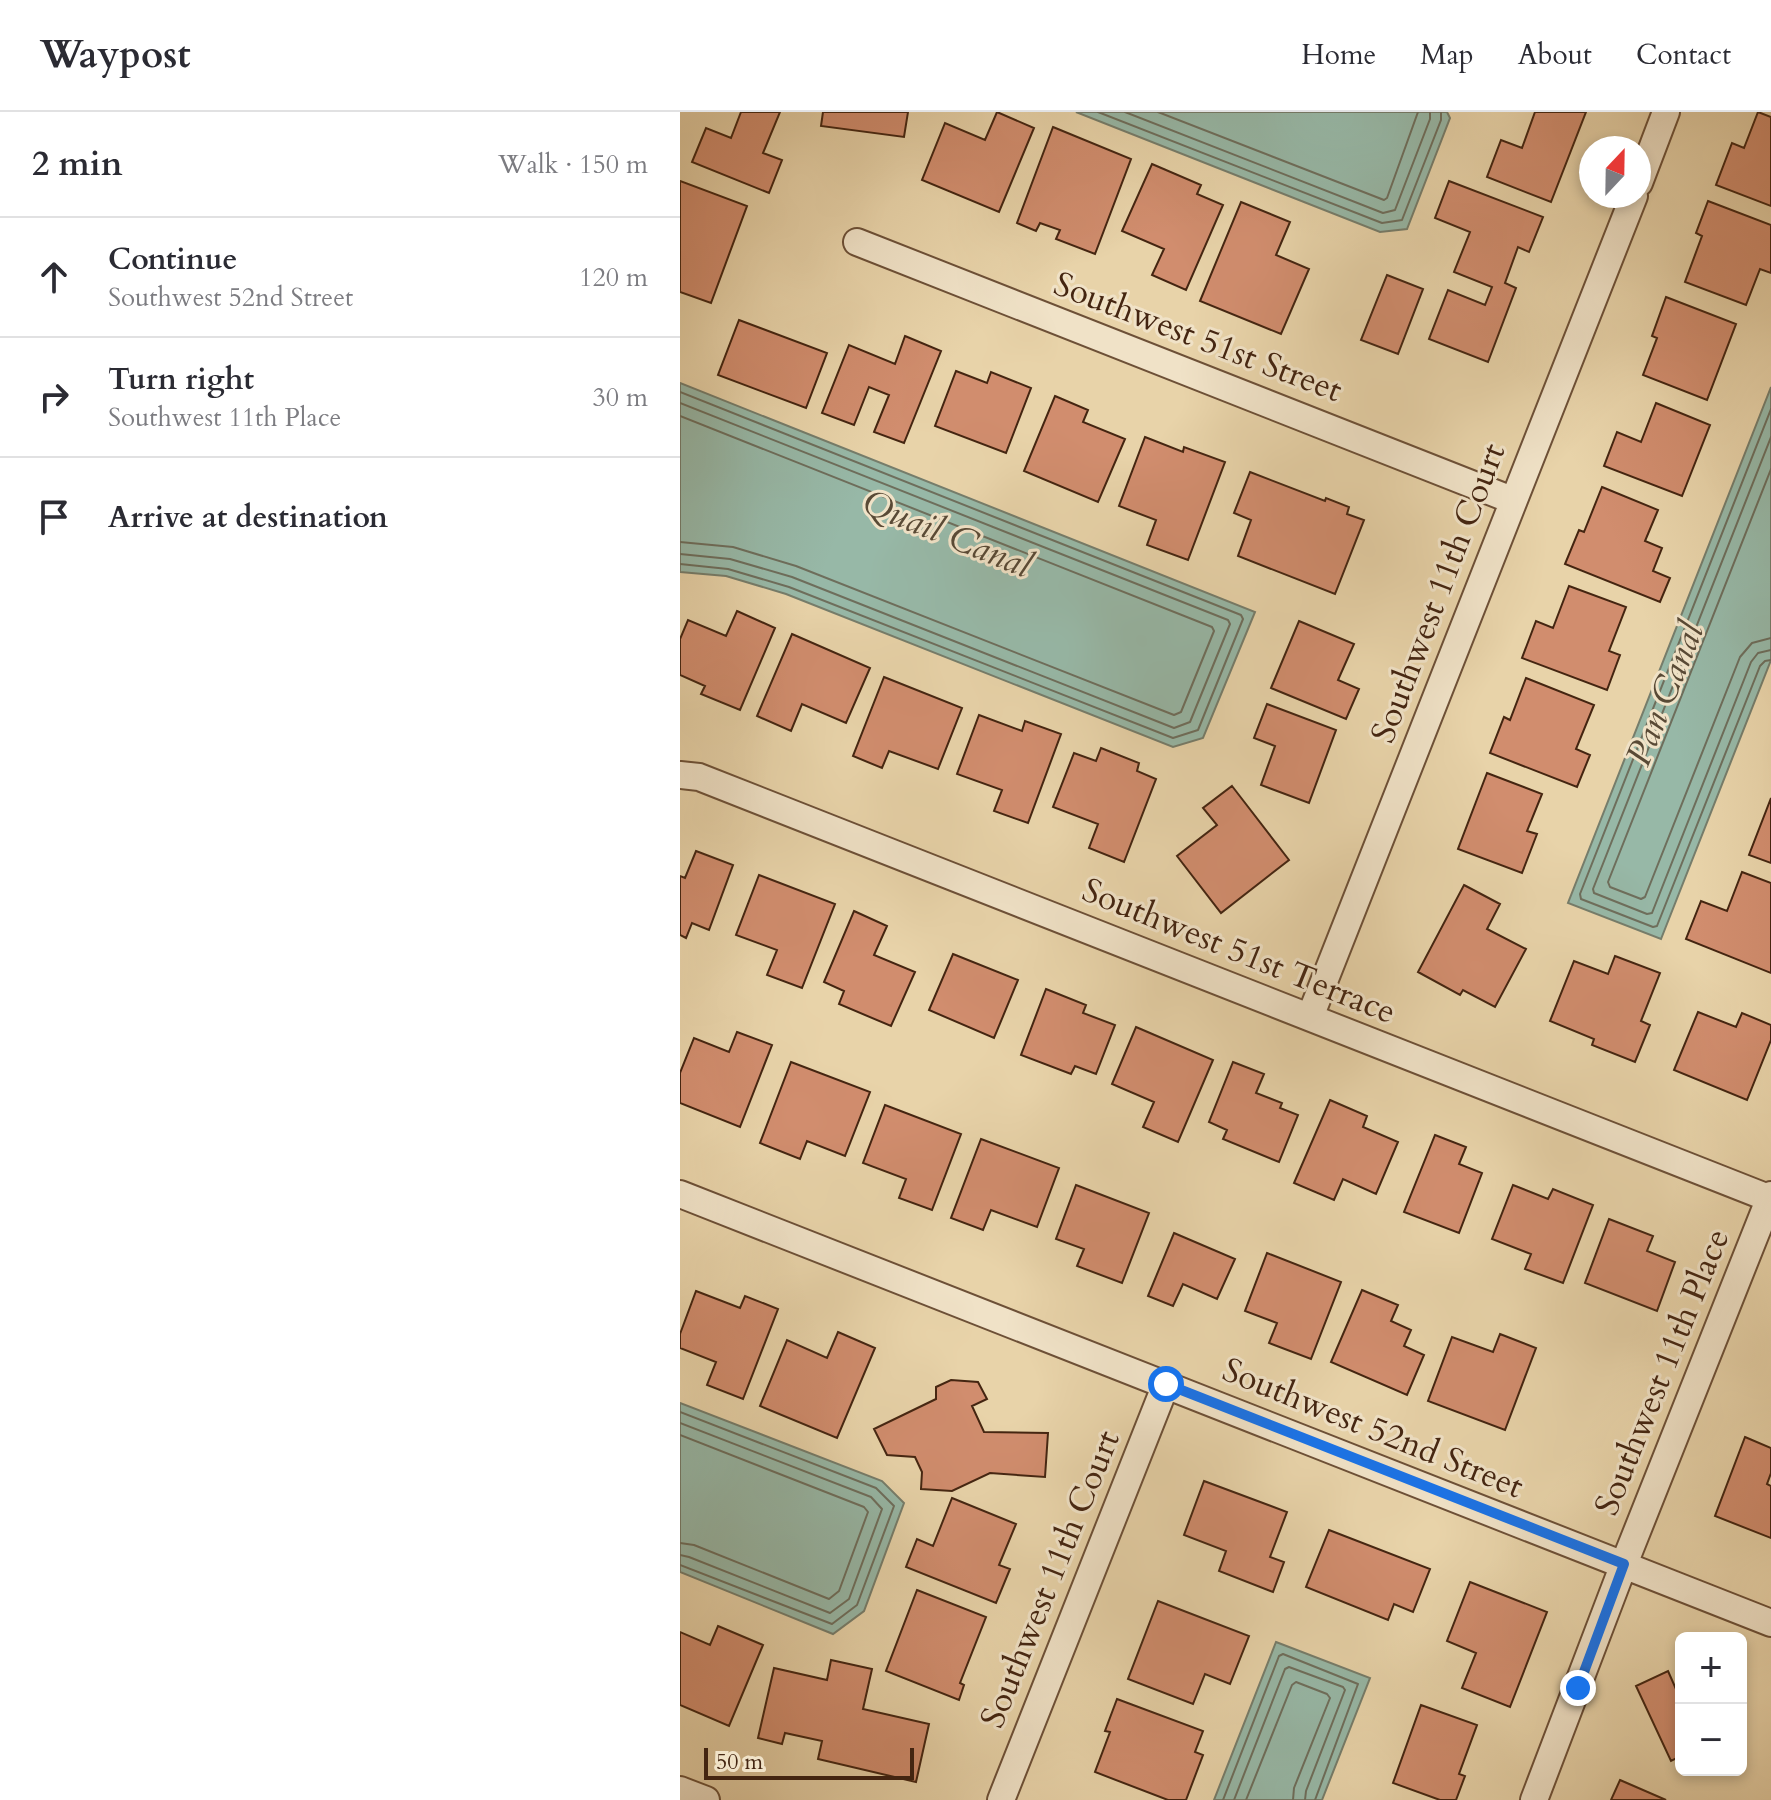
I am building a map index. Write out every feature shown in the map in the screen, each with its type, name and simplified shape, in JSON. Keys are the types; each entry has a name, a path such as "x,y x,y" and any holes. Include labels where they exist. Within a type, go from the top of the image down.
{"street":[{"path":"1651,151 1666,112"},
{"name":"Southwest 11th Court","path":"1310,1017 1629,208"},
{"name":"Southwest 51st Street","path":"857,242 1512,500"},
{"name":"Southwest 51st Terrace","path":"680,775 699,777 1770,1198"},
{"name":"Southwest 52nd Street","path":"680,1194 1771,1623"},
{"name":"Southwest 11th Place","path":"1534,1800 1770,1198"},
{"name":"Southwest 11th Court","path":"1001,1800 1166,1384"},
{"path":"680,1790 706,1800"}],"water":[{"path":"1076,112 1447,112 1450,118 1407,229 1380,232"},
{"name":"Quail Canal","path":"680,383 1255,612 1203,738 1173,747 786,594 726,576 680,572"},
{"name":"Pan Canal","path":"1771,387 1771,660 1661,939 1568,903"},
{"path":"680,1403 882,1481 904,1503 864,1611 833,1634 680,1572"},
{"path":"1276,1642 1370,1678 1322,1800 1214,1800"}],"building":[{"path":"741,112 780,112 763,153 782,160 769,193 692,162 706,128 731,138"},
{"path":"823,112 908,112 904,137 821,126"},
{"path":"997,112 1034,128 999,212 922,180 945,123 985,140"},
{"path":"1535,112 1586,112 1551,202 1487,177 1501,140 1522,148"},
{"path":"1758,112 1771,117 1771,206 1716,185 1732,143 1744,148"},
{"path":"1053,127 1131,159 1095,254 1056,239 1060,230 1040,223 1036,231 1017,223"},
{"path":"1152,164 1201,185 1197,194 1223,205 1186,290 1152,275 1164,249 1122,231"},
{"path":"680,181 747,206 711,303 680,292"},
{"path":"1449,181 1543,217 1529,252 1518,247 1505,283 1516,288 1488,362 1429,339 1448,290 1485,305 1492,287 1454,272 1470,232 1435,218"},
{"path":"1708,201 1771,225 1771,273 1760,269 1746,305 1685,282 1702,236 1696,233"},
{"path":"1241,202 1290,222 1276,255 1309,269 1281,334 1200,301"},
{"path":"1387,275 1423,289 1398,354 1361,340"},
{"path":"1666,297 1736,324 1707,400 1643,375 1657,338 1652,336"},
{"path":"739,320 827,353 806,408 718,375"},
{"path":"905,336 941,351 904,443 874,432 889,395 869,387 854,425 822,413 849,345 895,364"},
{"path":"956,371 987,383 991,372 1031,388 1006,453 935,426"},
{"path":"1055,396 1088,410 1083,422 1125,439 1098,502 1024,471"},
{"path":"1656,403 1710,425 1682,496 1604,466 1617,432 1641,442"},
{"path":"1145,437 1183,452 1184,447 1225,462 1188,560 1147,545 1156,520 1119,506"},
{"path":"1250,472 1349,507 1347,514 1364,520 1335,594 1238,556 1251,520 1234,513"},
{"path":"1602,487 1658,510 1645,541 1662,548 1653,571 1670,578 1660,602 1565,564 1579,530 1584,532"},
{"path":"1569,586 1626,607 1609,651 1620,655 1607,690 1522,658 1536,621 1553,628"},
{"path":"737,611 775,628 740,710 701,694 705,686 680,675 680,639 688,620 726,636"},
{"path":"1299,621 1354,644 1338,680 1359,689 1346,719 1271,688"},
{"path":"792,634 870,668 846,723 802,704 791,731 757,716"},
{"path":"884,677 962,708 938,769 889,751 882,768 853,756"},
{"path":"1526,678 1594,705 1576,749 1590,755 1577,787 1490,753 1504,717 1510,720"},
{"path":"1267,704 1336,730 1309,803 1261,785 1275,746 1254,738"},
{"path":"979,715 1022,731 1025,721 1061,734 1028,823 994,811 1002,790 957,774"},
{"path":"1101,748 1139,763 1137,771 1156,779 1124,862 1089,848 1098,824 1053,807 1074,753 1096,761"},
{"path":"1487,773 1542,794 1527,831 1537,834 1522,873 1458,849"},
{"path":"1232,786 1289,860 1221,913 1177,856 1217,825 1203,808"},
{"path":"1771,798 1771,863 1749,855"},
{"path":"696,851 733,865 709,930 692,923 686,938 680,935 680,876 685,878"},
{"path":"1742,872 1771,883 1771,973 1686,939 1701,901 1727,911"},
{"path":"759,875 835,904 802,988 767,975 777,950 736,935"},
{"path":"1464,885 1500,904 1487,929 1526,949 1495,1007 1463,990 1460,995 1418,972"},
{"path":"854,911 887,926 874,955 915,972 891,1026 839,1004 844,991 824,982"},
{"path":"953,954 1018,980 994,1038 929,1010"},
{"path":"1615,956 1660,973 1641,1021 1650,1025 1635,1062 1592,1045 1594,1039 1550,1021 1574,961 1608,974"},
{"path":"1046,989 1086,1005 1083,1013 1115,1025 1096,1074 1075,1066 1071,1074 1021,1055"},
{"path":"1698,1012 1736,1027 1742,1013 1771,1025 1771,1040 1747,1100 1674,1070"},
{"path":"1136,1027 1213,1060 1178,1142 1143,1127 1154,1102 1112,1084"},
{"path":"737,1032 772,1045 740,1127 680,1103 680,1073 694,1038 729,1052"},
{"path":"791,1062 870,1092 845,1156 807,1141 800,1159 760,1143"},
{"path":"1233,1062 1264,1074 1256,1093 1282,1103 1280,1108 1298,1115 1279,1162 1223,1139 1227,1130 1209,1122"},
{"path":"1330,1100 1367,1116 1363,1127 1398,1142 1376,1194 1343,1179 1334,1200 1294,1183"},
{"path":"885,1105 961,1134 932,1210 899,1198 906,1179 863,1163"},
{"path":"1435,1135 1466,1147 1459,1164 1482,1173 1459,1233 1404,1212"},
{"path":"981,1139 1059,1168 1037,1227 991,1210 983,1230 951,1218"},
{"path":"1076,1185 1149,1213 1122,1283 1077,1266 1084,1249 1056,1239"},
{"path":"1513,1185 1548,1199 1553,1189 1593,1205 1563,1283 1525,1269 1531,1254 1492,1239"},
{"path":"1609,1219 1653,1236 1647,1251 1675,1262 1657,1311 1585,1283"},
{"path":"1174,1233 1235,1259 1217,1299 1183,1284 1173,1306 1148,1296"},
{"path":"1267,1253 1341,1282 1311,1359 1269,1343 1277,1323 1245,1311"},
{"path":"1362,1290 1398,1305 1391,1321 1411,1330 1404,1346 1424,1355 1407,1395 1331,1362"},
{"path":"696,1291 740,1308 745,1296 778,1309 743,1399 707,1385 716,1362 680,1348 680,1334"},
{"path":"838,1332 875,1348 837,1438 760,1406 787,1340 827,1358"},
{"path":"1500,1334 1536,1348 1505,1430 1428,1401 1452,1337 1493,1352"},
{"path":"951,1380 978,1382 987,1399 972,1406 984,1432 1048,1433 1045,1477 990,1473 952,1491 921,1489 922,1472 915,1457 887,1455 874,1429 936,1399 936,1387"},
{"path":"1745,1437 1771,1448 1771,1473 1767,1484 1771,1486 1771,1538 1715,1516"},
{"path":"1204,1481 1287,1512 1270,1557 1284,1562 1273,1592 1219,1571 1226,1551 1184,1535"},
{"path":"952,1498 1016,1524 999,1565 1010,1569 996,1603 906,1567 917,1539 933,1546"},
{"path":"1329,1530 1430,1569 1413,1612 1394,1604 1388,1620 1306,1587"},
{"path":"1470,1582 1547,1612 1510,1707 1462,1688 1476,1653 1447,1641"},
{"path":"917,1590 986,1617 960,1683 964,1685 959,1700 886,1671"},
{"path":"1158,1601 1249,1636 1230,1684 1205,1674 1193,1704 1128,1679"},
{"path":"718,1626 763,1645 729,1726 680,1705 680,1632 710,1645"},
{"path":"831,1660 872,1669 863,1709 929,1724 916,1782 818,1759 822,1741 785,1733 782,1744 758,1738 774,1668 827,1680"},
{"path":"1668,1671 1675,1687 1675,1759 1671,1761 1636,1686"},
{"path":"1117,1699 1203,1731 1195,1752 1203,1755 1186,1800 1168,1800 1095,1772 1110,1732 1105,1731"},
{"path":"1421,1705 1477,1725 1459,1774 1465,1776 1456,1800 1440,1800 1393,1783"},
{"path":"1620,1780 1666,1800 1611,1800"}],"route":[{"path":"1166,1384 1624,1564 1578,1688"}]}
